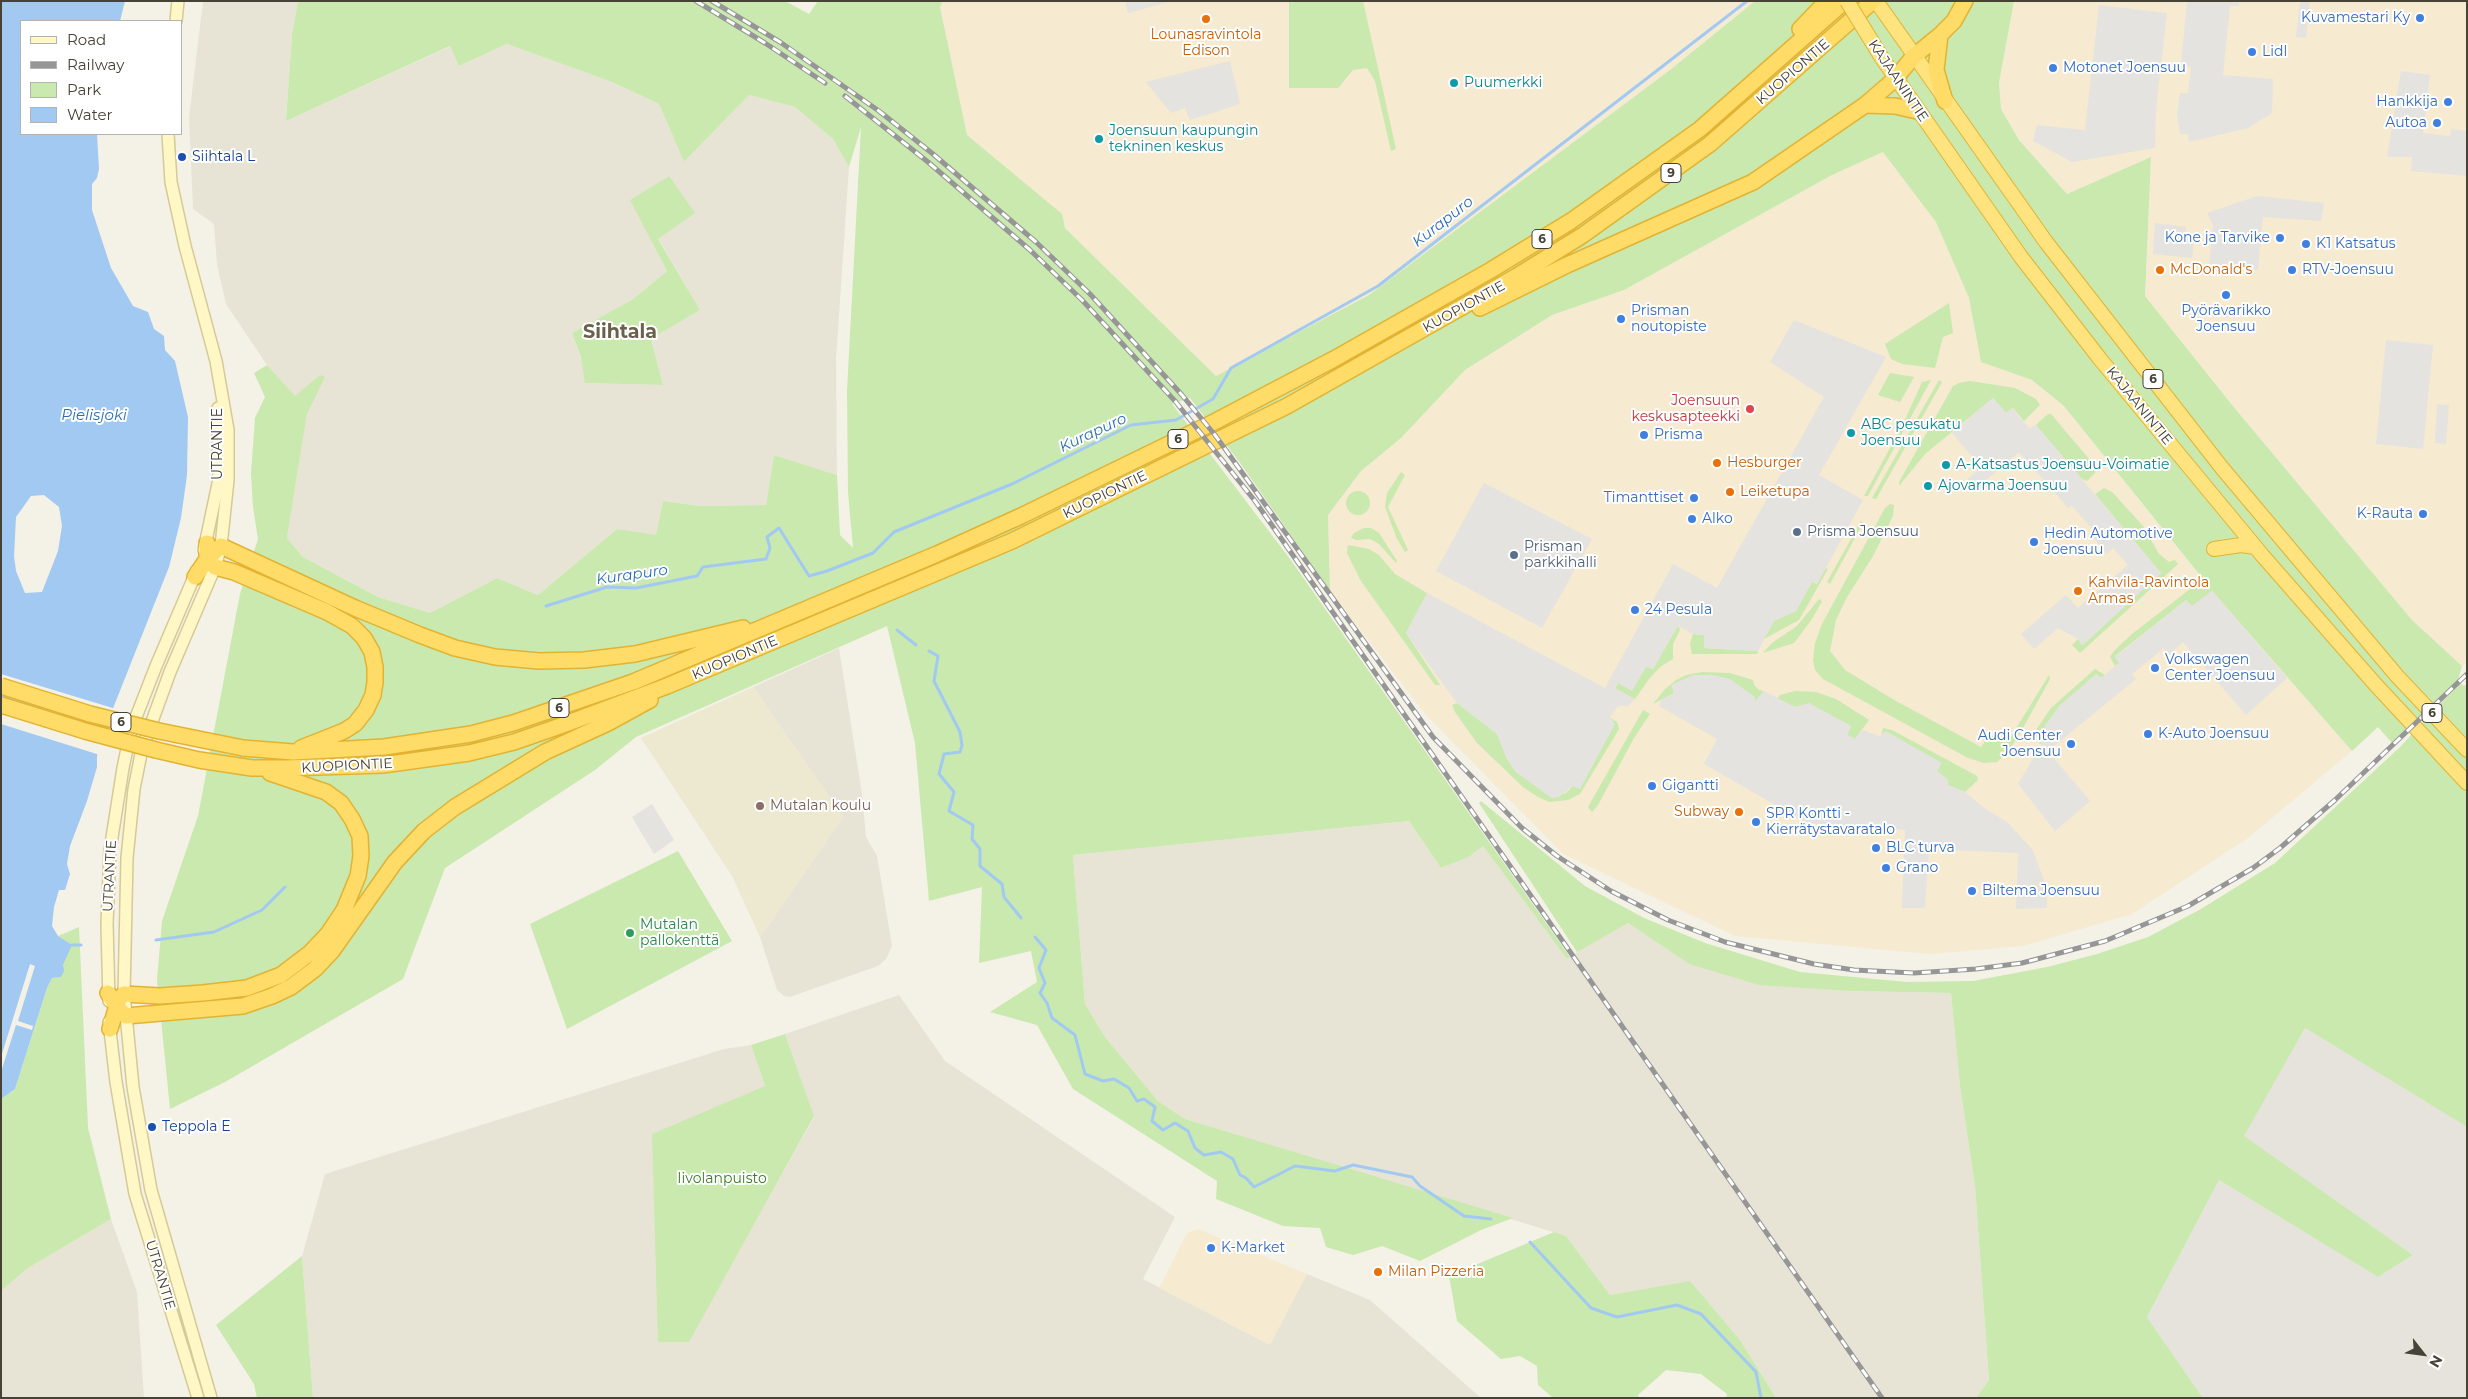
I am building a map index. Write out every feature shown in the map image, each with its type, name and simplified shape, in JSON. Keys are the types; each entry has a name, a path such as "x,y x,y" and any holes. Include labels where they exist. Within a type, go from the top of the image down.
{"highway":[{"name":"6","path":"1735,97 1827,1"},
{"name":"KUOPIONTIE","path":"1,686 90,714 159,731 243,748 293,752 384,747 470,734 513,723 634,682 937,554 1021,516 1216,421 1334,359 1491,270 1571,221 1664,156 1700,128 1846,1"},
{"name":"KAJAANINTIE","path":"1846,1 1917,111 2052,298 2255,547 2380,690 2467,782"},
{"name":"KUOPIONTIE","path":"246,767 382,765 469,753 514,742 667,686 1012,541 1287,406 1447,316 1583,235 1667,176 1756,105 1874,1"},
{"name":"KAJAANINTIE","path":"1874,1 2046,242 2226,473 2398,676 2467,750"},
{"path":"1895,79 1913,57 1954,21 1965,1"},
{"path":"1940,35 1936,70 1945,101"},
{"name":"6","path":"1447,316 1474,310 1754,182 1865,105 1895,79"},
{"path":"1865,105 1895,106 1917,111"},
{"path":"195,577 211,563 214,544 356,609 455,648 495,657 539,661 584,660 635,654 756,625 809,607"},
{"path":"2214,549 2241,545 2255,547"},
{"path":"211,563 327,612 352,626 364,638 372,652 376,667 373,695 366,710 355,724 334,736 308,744 293,752"},
{"path":"108,993 122,1006 229,1008 256,1002 291,987 315,969 332,951 395,862 424,831 499,779 545,752 642,706 667,686"},
{"name":"6","path":"1,705 85,731 156,750 199,760 246,767"},
{"path":"110,1029 122,1006 160,996 247,988 281,975 310,953 328,934 344,910 358,876 361,856 360,836 352,819 341,803 326,792 246,767"}],"main road":[{"path":"176,20 178,1"},
{"name":"UTRANTIE","path":"168,135 173,191 185,246 216,361 228,430 228,480 214,544 195,577 131,730 110,850 107,924 108,993 116,1082 135,1194 198,1398"},
{"name":"UTRANTIE","path":"211,563 142,749 134,789 127,858 122,1006 133,1087 151,1190 211,1398"}],"shaded area":[{"path":"203,1 298,1 292,34 286,121 451,46 459,66 507,44 612,82 659,104 684,162 749,95 795,107 833,139 849,167 836,360 837,475 774,455 766,505 700,506 663,501 656,536 617,529 538,595 497,578 430,613 378,597 303,557 287,538 307,414 324,377 320,376 295,397 267,365 226,304 217,265 214,224 193,209 189,117","holes":["669,176 658,238 700,310 651,339 663,385 585,383 585,372 572,333 633,299 667,271 631,200"]},
{"path":"943,1 1755,1 1670,70 1369,295 1216,376 1065,228 1061,214 967,135 940,7"},
{"path":"1125,1 1173,1 1128,13"},
{"path":"2014,1 2467,1 2467,662 2462,666 2412,620 2232,405 2145,296 2151,157 2067,194 2019,140 2001,109 1999,83"},
{"path":"2187,1 2239,1 2239,6 2230,6 2223,75 2273,79 2272,113 2248,128 2189,142 2188,134 2180,134 2177,114 2180,93 2188,93 2191,67 2181,65"},
{"path":"2300,1 2310,1 2306,38 2296,37"},
{"path":"2099,5 2167,13 2156,109 2155,148 2072,162 2033,141 2037,125 2085,130"},
{"path":"1230,61 1240,104 1190,120 1185,108 1171,113 1146,82"},
{"path":"2401,71 2430,75 2423,133 2450,136 2451,129 2467,131 2467,176 2411,171 2412,157 2387,157"},
{"path":"1883,152 1896,165 1936,221 1969,298 1981,362 2032,380 2064,406 2212,591 2352,751 2248,838 2132,914 2023,946 1930,954 1735,936 1563,854 1426,715 1330,591 1328,515 1361,471 1401,438 1465,370 1552,315 1624,290 1832,175"},
{"path":"2257,196 2324,203 2321,221 2263,217 2258,270 2209,265 2213,225 2207,213"},
{"path":"2155,223 2186,227 2185,236 2194,236 2192,258 2153,254"},
{"name":"Prisma Joensuu","path":"1794,320 1886,357 1819,475 1863,500 1817,584 1812,582 1796,611 1774,621 1758,651 1704,648 1704,635 1693,634 1678,626 1653,669 1646,667 1632,691 1618,683 1615,688 1635,699 1628,706 1618,706 1610,717 1615,724 1580,789 1573,786 1559,797 1552,798 1516,772 1507,759 1497,734 1457,703 1406,633 1427,593 1605,688 1673,564 1717,588 1824,397 1770,362"},
{"path":"2386,340 2433,345 2423,449 2376,444"},
{"path":"1993,398 2006,413 2012,408 2029,428 2036,425 2161,573 2083,645 2078,639 2058,628 2034,649 2021,634 2066,595 2078,608 2128,565 2113,548 2107,554 2091,535 2094,531 2072,506 2068,508 2019,452 1974,490 1966,481 1981,467 1952,433"},
{"path":"2437,404 2449,405 2446,444 2435,443"},
{"name":"Prisman parkkihalli","path":"1484,483 1592,539 1542,628 1436,571"},
{"path":"2212,591 2287,678 2246,715 2183,642 2169,654 2164,648 2132,674 2136,679 2048,751 2090,801 2055,831 2018,784 2049,732 2044,727 2059,706 2096,674 2101,678 2119,663 2115,657 2186,600 2192,606"},
{"path":"839,648 862,794 866,837 877,856 892,946 886,959 878,966 790,997 784,996 777,990 760,937 843,817 753,687"},
{"path":"1693,675 1712,675 1730,679 1755,697 1754,703 1764,691 1795,707 1809,703 1851,726 1847,735 1854,739 1863,730 1881,737 1885,731 1942,763 1937,771 1948,780 1948,785 1965,792 1984,808 2007,822 2033,850 2046,886 2047,908 2016,909 2018,853 1929,849 1925,908 1902,908 1905,830 1807,823 1704,764 1717,739 1659,706 1661,700 1674,693 1671,685"},
{"name":"Mutalan koulu","path":"753,687 843,817 760,937 732,876 641,738"},
{"path":"652,804 674,840 654,854 632,817"},
{"path":"1409,821 1441,868 1469,857 1483,846 1567,959 1588,944 1628,923 1689,964 1851,991 1951,993 1960,1086 1975,1186 1989,1380 1976,1398 1776,1398 1740,1340 1690,1282 1610,1295 1566,1236 1185,1119 1158,1101 1105,1037 1085,1004 1073,855"},
{"path":"899,995 945,1061 1175,1217 1143,1279 1269,1344 1307,1274 1370,1300 1481,1398 313,1398 302,1256 325,1174 724,1049 751,1045 765,1086 658,1342 688,1342 814,1117 785,1034"},
{"path":"2305,1028 2467,1127 2467,1398 2203,1398 2147,1317 2219,1180 2378,1277 2413,1255 2243,1136"},
{"path":"111,1219 137,1292 144,1398 1,1398 1,1291 28,1268"},
{"path":"1198,1229 1307,1274 1270,1345 1159,1288 1187,1233"}],"green space":[{"path":"298,1 785,1 809,14 818,1 943,1 940,7 967,135 1062,214 1065,228 1216,376 1369,295 1670,70 1755,1 2014,1 1999,83 2001,109 2019,140 2067,194 2151,157 2145,296 2232,405 2412,620 2462,666 2458,680 2392,743 2378,727 2352,751 2212,591 2192,606 2186,600 2115,656 2119,663 2115,666 2110,657 2114,651 2132,634 2203,579 2064,406 2032,380 1981,362 1969,298 1936,222 1883,152 1832,175 1624,290 1552,315 1465,370 1401,438 1361,471 1328,515 1330,591 1238,460 1190,398 1172,404 1290,559 1570,957 1567,959 1483,846 1469,857 1441,868 1409,821 1073,855 1085,1004 1105,1037 1158,1101 1185,1119 1513,1218 1481,1230 1420,1261 1382,1246 1353,1255 1326,1247 1320,1228 1283,1226 1216,1199 1217,1181 1073,1089 1037,1025 990,1012 1037,982 1031,951 979,963 982,887 929,901 915,743 887,626 636,737 595,770 445,868 403,979 225,1082 170,1109 157,980 162,921 198,816 240,594 258,539 253,507 251,474 255,418 265,397 254,373 267,365 295,396 320,375 325,377 307,414 287,538 303,557 378,597 430,613 497,578 538,595 617,529 656,535 663,501 700,506 766,505 774,455 837,475 840,535 853,548 848,492 847,391 861,127 849,167 833,139 795,107 749,95 684,162 659,104 612,82 507,44 459,66 450,46 286,121 292,34"},
{"path":"1289,1 1363,1 1396,149 1391,151 1375,81 1367,68 1353,70 1338,88 1289,88"},
{"path":"669,176 695,213 658,239 700,310 651,339 663,385 585,383 581,358 572,333 633,299 667,271 630,200"},
{"path":"1949,303 1953,333 1943,337 1935,368 1902,364 1891,359 1885,344"},
{"path":"1890,373 1914,377 1900,402 1878,395"},
{"path":"1931,380 1868,496 1864,496 1904,422 1922,382"},
{"path":"1939,380 1942,382 1876,499 1872,498"},
{"path":"1970,381 2015,388 2036,399 2040,405 2024,421 2013,408 2006,413 1993,398 1925,454 1899,486 1899,482 1953,386"},
{"path":"2048,414 2051,414 2096,467 2095,473 2087,481 2082,479 2036,425"},
{"path":"1401,472 1405,475 1388,507 1408,550 1405,552 1397,539 1385,507 1387,493"},
{"path":"2104,488 2112,492 2143,526 2159,554 2169,562 2175,560 2178,564 2080,653 2072,645 2078,639 2082,645 2161,573 2095,494"},
{"path":"1358,491 1367,494 1370,503 1367,512 1358,515 1349,512 1346,503 1349,494"},
{"path":"1890,504 1894,505 1893,516 1873,556 1847,597 1836,620 1830,651 1845,670 1896,701 1981,747 1989,735 2009,740 2049,675 2050,679 2018,737 2005,755 1997,762 1984,763 1968,758 1823,679 1815,670 1813,660 1815,643 1822,624 1885,508"},
{"path":"1861,521 1863,523 1830,584 1827,582"},
{"path":"1364,528 1371,528 1379,533 1397,561 1396,563 1379,544 1370,539 1356,540 1351,538 1354,533"},
{"path":"1348,545 1369,549 1379,555 1395,574 1427,593 1406,633 1440,685 1435,685 1361,581 1347,553"},
{"path":"1826,568 1828,569 1799,620 1764,639 1774,621 1796,611 1812,582 1817,584"},
{"path":"1819,599 1822,601 1812,619 1794,643 1763,653 1772,643 1797,626"},
{"path":"1678,625 1680,630 1673,644 1673,659 1660,667 1635,699 1615,689 1618,683 1632,690 1646,666 1653,669"},
{"path":"1693,634 1704,635 1704,648 1758,651 1757,654 1692,654 1690,644"},
{"path":"2095,669 2105,675 2101,678 2096,674 2045,728 2049,731 2041,744 2039,743 2034,733 2051,708"},
{"path":"1702,672 1730,673 1753,680 1754,685 1759,690 1764,691 1754,703 1755,697 1672,685 1674,693 1653,704 1665,689 1676,680 1686,675"},
{"path":"2460,683 2464,686 2467,684 2467,1127 2305,1028 2244,1136 2413,1255 2378,1277 2219,1180 2147,1317 2203,1398 1976,1398 1989,1380 1975,1186 1960,1086 1951,993 1851,991 1759,985 1689,964 1628,923 1577,952 1479,803 1481,801 1585,886 1644,918 1705,943 1800,972 1907,982 1973,981 2047,967 2097,954 2148,937 2201,909 2275,863 2400,747"},
{"path":"1795,691 1816,692 1836,699 1869,720 1855,739 1847,735 1851,726 1809,704 1795,707 1777,699 1780,695"},
{"path":"1457,703 1497,734 1507,759 1516,772 1552,798 1566,793 1573,786 1580,789 1610,718 1617,722 1619,729 1580,794 1568,800 1549,802 1523,787 1477,743 1455,712 1452,705"},
{"path":"1643,710 1650,714 1634,738 1598,805 1592,812 1588,807"},
{"path":"1883,728 1892,730 1977,776 1978,780 1965,792 1948,785 1948,780 1937,771 1941,763 1885,731 1881,737"},
{"name":"Mutalan pallokenttä","path":"678,851 732,941 567,1029 530,924"},
{"path":"79,927 88,1128 111,1219 28,1268 1,1291 1,1099 15,1089 47,988 52,978 58,977 71,945 58,936"},
{"name":"Iivolanpuisto","path":"785,1034 814,1116 689,1342 658,1342 652,1134 765,1086 751,1045"},
{"path":"1554,1232 1566,1236 1610,1295 1690,1281 1740,1340 1776,1398 1726,1398 1727,1394 1701,1374 1666,1370 1638,1395 1639,1398 1553,1398 1538,1385 1537,1366 1520,1356 1501,1359 1457,1321 1449,1276"},
{"path":"302,1256 313,1398 257,1398 254,1384 216,1325"}],"water":[{"name":"Pielisjoki","path":"1,1 125,1 120,20 20,20 20,135 97,135 99,169 97,178 92,184 92,210 111,268 133,306 148,312 154,329 164,336 165,350 175,361 188,417 187,475 181,518 169,567 110,716 97,756 97,767 87,801 70,846 67,864 70,874 65,890 59,890 54,907 52,926 58,936 72,945 63,965 64,971 61,977 52,978 47,988 15,1089 1,1099","holes":["44,495 59,507 62,526 58,551 42,592 25,593 16,571 14,556 16,517 31,496"]}],"pier":[{"path":"1,674 116,709 109,728 1,695"},
{"path":"1,699 108,732 100,755 1,724"},
{"path":"30,964 35,966 18,1021 33,1026 32,1030 16,1025 1,1072 1,1057"}],"waterway":[{"name":"Kurapuro","path":"546,606 607,587 636,588 697,576 703,567 766,559 770,548 767,537 779,528 809,576 827,571 873,553 894,532 1012,484 1131,425 1176,420 1213,399 1231,368 1378,286 1747,1"},
{"path":"897,630 916,645"},
{"name":"Kurapuro","path":"929,651 938,656 934,681 960,732 962,745 960,752 944,754 939,774 954,792 949,811 973,825 972,839 980,849 980,866 1002,884 1004,897 1021,918"},
{"path":"156,940 214,932 262,910 285,887"},
{"name":"Kurapuro","path":"1035,937 1046,950 1039,968 1045,983 1040,993 1047,1003 1052,1018 1075,1035 1085,1074 1103,1081 1114,1079 1129,1088 1137,1101 1144,1099 1155,1107 1152,1121 1163,1130 1175,1123 1188,1131 1195,1148 1204,1155 1221,1152 1233,1159 1240,1175 1246,1178 1254,1187 1295,1166 1335,1171 1353,1165 1412,1177 1420,1186 1464,1216 1491,1219"},
{"path":"72,945 81,945"},
{"path":"1530,1242 1591,1308 1617,1317 1677,1305 1701,1314 1756,1372 1761,1398"}],"railway":[{"path":"696,1 765,43 825,83"},
{"path":"712,1 780,42 879,111 933,154 1036,242 1090,294 1182,395 1215,435 1433,737 1522,828 1557,856 1611,891 1668,920 1725,942 1814,964 1854,970 1914,973 1976,969 2022,963 2105,941 2188,906 2253,868 2280,848 2335,800 2467,674"},
{"path":"845,96 928,162 1030,250 1082,300 1175,401 1255,501 1882,1398"}],"place":[{"name":"Kuvamestari Ky","path":"2420,18"},
{"name":"Lounasravintola Edison","path":"1206,19"},
{"name":"Lidl","path":"2252,52"},
{"name":"Motonet Joensuu","path":"2053,68"},
{"name":"Puumerkki","path":"1454,83"},
{"name":"Hankkija","path":"2448,102"},
{"name":"Autoa","path":"2437,123"},
{"name":"Joensuun kaupungin tekninen keskus","path":"1099,139"},
{"name":"Siihtala L","path":"182,157"},
{"name":"Kone ja Tarvike","path":"2280,238"},
{"name":"K1 Katsatus","path":"2306,244"},
{"name":"McDonald's","path":"2160,270"},
{"name":"RTV-Joensuu","path":"2292,270"},
{"name":"Pyörävarikko Joensuu","path":"2226,295"},
{"name":"Prisman noutopiste","path":"1621,319"},
{"name":"Joensuun keskusapteekki","path":"1750,409"},
{"name":"ABC pesukatu Joensuu","path":"1851,433"},
{"name":"Prisma","path":"1644,435"},
{"name":"Hesburger","path":"1717,463"},
{"name":"A-Katsastus Joensuu-Voimatie","path":"1946,465"},
{"name":"Ajovarma Joensuu","path":"1928,486"},
{"name":"Leiketupa","path":"1730,492"},
{"name":"Timanttiset","path":"1694,498"},
{"name":"K-Rauta","path":"2423,514"},
{"name":"Alko","path":"1692,519"},
{"name":"Prisma Joensuu","path":"1797,532"},
{"name":"Hedin Automotive Joensuu","path":"2034,542"},
{"name":"Prisman parkkihalli","path":"1514,555"},
{"name":"Kahvila-Ravintola Armas","path":"2078,591"},
{"name":"24 Pesula","path":"1635,610"},
{"name":"Volkswagen Center Joensuu","path":"2155,668"},
{"name":"K-Auto Joensuu","path":"2148,734"},
{"name":"Audi Center Joensuu","path":"2071,744"},
{"name":"Gigantti","path":"1652,786"},
{"name":"Mutalan koulu","path":"760,806"},
{"name":"Subway","path":"1739,812"},
{"name":"SPR Kontti - Kierrätystavaratalo","path":"1756,822"},
{"name":"BLC turva","path":"1876,848"},
{"name":"Grano","path":"1886,868"},
{"name":"Biltema Joensuu","path":"1972,891"},
{"name":"Mutalan pallokenttä","path":"630,933"},
{"name":"Teppola E","path":"152,1127"},
{"name":"K-Market","path":"1211,1248"},
{"name":"Milan Pizzeria","path":"1378,1272"}],"district":[{"name":"Siihtala","path":"620,332"}]}
